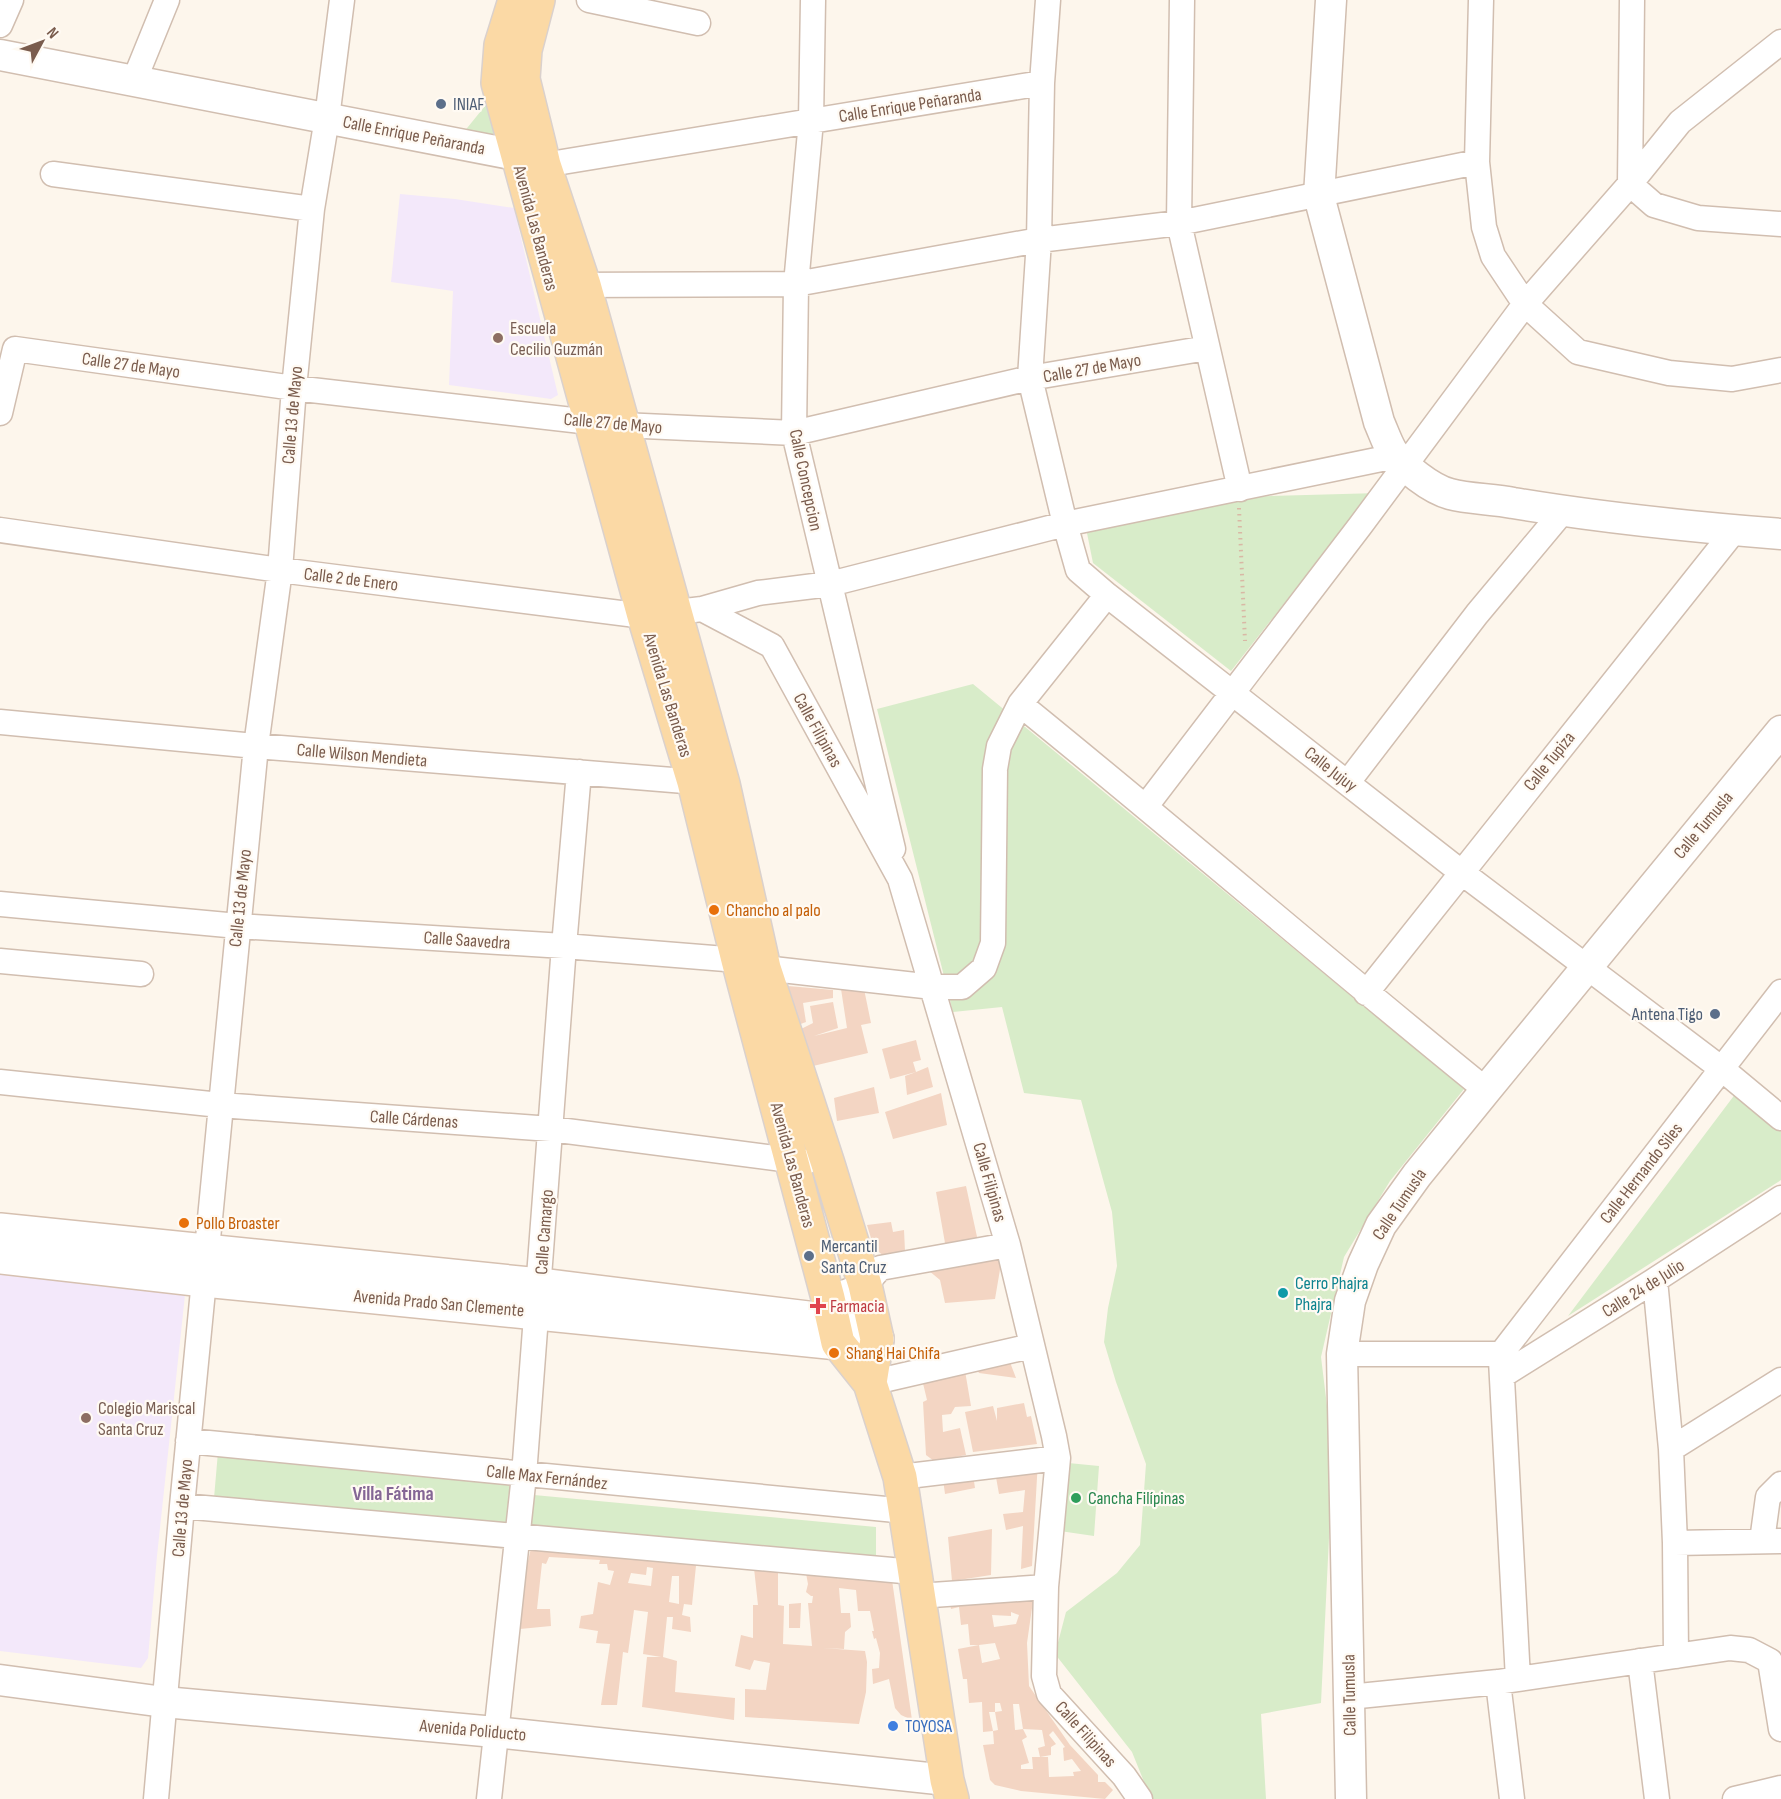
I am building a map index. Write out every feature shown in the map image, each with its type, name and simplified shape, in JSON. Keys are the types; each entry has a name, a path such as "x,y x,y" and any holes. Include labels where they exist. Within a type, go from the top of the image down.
{"main road":[{"name":"Avenida Las Banderas","path":"515,0 501,45 498,83 530,160 568,285 622,425 674,613 709,783 793,1161 833,1321 870,1383 900,1477 949,1789"},
{"name":"Avenida Las Banderas","path":"530,160 523,79 525,50 538,0"},
{"name":"Avenida Las Banderas","path":"568,285 590,422 674,613"},
{"name":"Avenida Las Banderas","path":"751,964 828,1164 871,1313 870,1383"},
{"name":"Avenida Prado San Clemente","path":"0,1230 206,1266"},
{"name":"Avenida Prado San Clemente","path":"0,1257 206,1266 537,1298 833,1321 871,1313"}],"street":[{"path":"0,26 11,0"},
{"path":"134,81 167,0"},
{"name":"Calle 13 de Mayo","path":"156,1799 188,1441 256,746 280,570 294,388 312,209 327,118 342,0"},
{"path":"589,0 698,23"},
{"name":"Calle Concepcion","path":"813,0 811,121 796,284 794,433 900,879"},
{"path":"1048,0 1042,82 1039,240 1030,378 1065,524"},
{"path":"1182,0 1179,223 1240,489"},
{"path":"1331,0 1319,196 1380,422 1392,450 1401,461 1425,482 1449,494 1563,511 1734,531 1781,534"},
{"path":"1481,0 1477,162 1484,228 1493,256 1525,304 1578,352 1669,373 1732,379 1781,370"},
{"path":"1632,0 1630,184 1654,205 1698,218 1781,224"},
{"path":"1146,806 1241,684 1401,461 1525,304 1630,184 1680,122 1781,42"},
{"name":"Calle Enrique Peñaranda","path":"0,55 530,160 811,121 1042,82"},
{"path":"568,285 796,284 1039,240 1179,223 1477,162"},
{"path":"53,174 312,209"},
{"name":"Calle 27 de Mayo","path":"0,413 15,349 294,388 590,422 794,433 1030,378 1207,348"},
{"path":"674,613 758,593 830,584 1065,524 1240,489 1401,461"},
{"path":"1348,782 1477,614 1563,511"},
{"name":"Calle Jujuy","path":"1065,524 1078,570 1107,595 1241,684 1348,782 1461,872 1722,1069 1781,1118"},
{"name":"Calle 2 de Enero","path":"0,530 280,570 674,613"},
{"name":"Calle Tupiza","path":"1366,993 1734,531"},
{"name":"Calle Saavedra","path":"0,904 238,926 564,946 751,964 933,987 962,987 984,968 993,943 995,769 999,746 1020,704 1107,595"},
{"name":"Calle Filipinas","path":"674,613 772,646 900,879 1008,1245 1058,1458 1046,1587 1044,1676 1049,1694 1124,1776 1140,1799"},
{"path":"1020,704 1146,806 1366,993 1486,1090"},
{"name":"Calle Wilson Mendieta","path":"0,722 256,746 709,783"},
{"name":"Calle Tumusla","path":"1351,1799 1342,1354 1350,1301 1363,1264 1381,1225 1418,1175 1781,731"},
{"name":"Calle Camargo","path":"489,1799 524,1474 579,772"},
{"path":"0,962 141,974"},
{"name":"Calle Hernando Siles","path":"1502,1365 1781,992"},
{"name":"Calle Cárdenas","path":"0,1082 220,1105 551,1129 828,1164"},
{"name":"Calle 24 de Julio","path":"1502,1365 1655,1280 1781,1198"},
{"path":"871,1313 880,1268 1008,1245"},
{"path":"1655,1280 1671,1449 1676,1543 1676,1656"},
{"path":"870,1383 1031,1346"},
{"path":"1342,1354 1502,1365 1512,1799"},
{"path":"1671,1449 1781,1380"},
{"name":"Calle Max Fernández","path":"188,1441 906,1511"},
{"path":"900,1477 1058,1458"},
{"path":"1676,1543 1772,1541 1768,1497 1781,1484"},
{"path":"182,1506 517,1536 916,1584 1046,1587"},
{"path":"1349,1697 1508,1681 1730,1648 1749,1650 1776,1664 1781,1729"},
{"path":"1640,1661 1657,1799"},
{"name":"Avenida Poliducto","path":"0,1680 164,1702 495,1732 949,1789"},
{"path":"1735,1799 1781,1788"}],"path":[{"path":"1240,489 1241,684"}],"shaded area":[{"name":"Escuela Cecilio Guzmán","path":"400,194 514,208 558,395 551,399 449,385 453,291 391,282"},
{"name":"Colegio Mariscal Santa Cruz","path":"0,1273 185,1295 148,1658 141,1668 0,1651"}],"green space":[{"path":"489,101 498,140 459,138"},
{"path":"1379,493 1345,526 1231,671 1093,563 1087,533 1239,497"},
{"path":"973,684 1464,1089 1390,1181 1344,1257 1321,1357 1333,1455 1321,1703 1261,1714 1266,1799 1151,1799 1132,1752 1055,1654 1066,1612 1117,1573 1140,1545 1146,1464 1104,1342 1117,1266 1112,1212 1081,1100 1024,1093 1002,1007 953,1012 877,709"},
{"path":"1736,1093 1781,1131 1781,1180 1568,1316"},
{"path":"218,1452 510,1481 506,1527 214,1498"},
{"name":"Cancha Filípinas","path":"1058,1462 1099,1466 1094,1536 1053,1530"},
{"path":"534,1495 876,1527 876,1557 531,1528"}],"building":[{"path":"788,986 833,990 833,998 803,1003 806,1022 798,1025"},
{"path":"841,989 864,989 871,1023 861,1025 868,1053 813,1066 799,1030 813,1023 810,1006 833,1002 838,1028 814,1036 847,1028"},
{"path":"916,1040 921,1060 913,1062 916,1072 890,1079 882,1049"},
{"path":"928,1067 933,1087 907,1095 905,1076"},
{"path":"874,1087 879,1113 837,1121 834,1098"},
{"path":"941,1093 947,1125 893,1139 885,1112"},
{"path":"966,1186 979,1246 959,1254 945,1243 936,1192"},
{"path":"891,1222 893,1232 904,1230 905,1251 885,1257 874,1248 867,1225"},
{"path":"1004,1246 995,1299 945,1303 940,1280 928,1270"},
{"path":"1008,1357 1016,1378 979,1373 973,1363"},
{"path":"964,1365 971,1406 955,1407 951,1414 942,1415 943,1432 960,1428 966,1455 934,1461 926,1455 923,1402 927,1400 921,1375"},
{"path":"1024,1403 1027,1417 1031,1416 1037,1444 973,1452 965,1412 993,1406 997,1421 997,1408"},
{"path":"1038,1460 1032,1566 1021,1569 1023,1526 1006,1530 1003,1514 1023,1512 1025,1490 999,1494 994,1466"},
{"path":"972,1468 975,1488 945,1494 942,1472"},
{"path":"992,1529 991,1575 952,1581 948,1537"},
{"path":"531,1548 697,1556 692,1605 684,1604 682,1615 690,1617 691,1632 672,1629 673,1617 667,1617 663,1657 677,1661 675,1692 735,1698 734,1720 642,1707 647,1657 661,1657 643,1654 648,1612 634,1610 628,1653 623,1652 617,1705 601,1705 610,1644 596,1643 598,1631 579,1628 581,1616 593,1614 598,1582 610,1585 614,1571 608,1570 607,1564 599,1564 600,1560 549,1557 546,1564 542,1563 537,1609 550,1609 551,1626 520,1629 525,1574","holes":["647,1567 653,1568 651,1586 628,1583 631,1573 646,1575","672,1576 679,1576 679,1604 669,1602"]},
{"path":"753,1559 778,1561 778,1605 784,1606 783,1644 812,1646 808,1603 812,1603 813,1596 806,1592 808,1584 805,1568 837,1570 838,1580 839,1570 892,1580 912,1720 901,1715 895,1708 889,1679 873,1684 872,1669 879,1668 880,1653 872,1631 874,1631 870,1611 858,1611 856,1590 839,1588 841,1613 850,1613 851,1627 845,1632 844,1649 823,1648 865,1651 866,1692 859,1724 745,1717 745,1689 766,1690 770,1663 754,1660 750,1670 735,1666 741,1635 753,1638 753,1605 758,1605"},
{"path":"1035,1587 1027,1643 1029,1686 1070,1745 1098,1775 1098,1782 1105,1782 1113,1790 1105,1799 1021,1791 995,1785 990,1780 983,1745 994,1744 993,1731 983,1732 982,1702 969,1703 967,1679 963,1679 958,1649 979,1645 970,1645 968,1624 961,1625 959,1607 951,1609 949,1594","holes":["1011,1612 1019,1615 1016,1624 994,1627 992,1615 1011,1616","995,1643 1000,1659 982,1663 979,1645","995,1703 1000,1703 1002,1711 995,1712","1013,1704 1019,1704 1023,1729 1015,1730","989,1712 995,1712 998,1730 993,1731","1023,1729 1042,1730 1045,1746 1038,1748 1040,1757 1032,1757 1033,1769 1021,1769 1021,1765 1029,1763 1022,1740 1027,1737","1053,1731 1065,1747 1063,1748 1064,1761 1072,1759 1081,1771 1073,1772 1074,1776 1049,1777 1048,1757 1040,1757 1051,1755 1051,1747 1056,1744 1049,1735"]},
{"path":"801,1603 800,1628 789,1628 789,1604"}],"place":[{"name":"INIAF","path":"441,104"},
{"name":"Escuela Cecilio Guzmán","path":"498,338"},
{"name":"Chancho al palo","path":"714,910"},
{"name":"Antena Tigo","path":"1715,1014"},
{"name":"Pollo Broaster","path":"184,1223"},
{"name":"Mercantil Santa Cruz","path":"809,1256"},
{"name":"Cerro Phajra Phajra","path":"1283,1293"},
{"name":"Farmacia","path":"818,1306"},
{"name":"Shang Hai Chifa","path":"834,1353"},
{"name":"Colegio Mariscal Santa Cruz","path":"86,1418"},
{"name":"Cancha Filípinas","path":"1076,1498"},
{"name":"TOYOSA","path":"893,1726"}],"district":[{"name":"Villa Fátima","path":"393,1493"}]}
